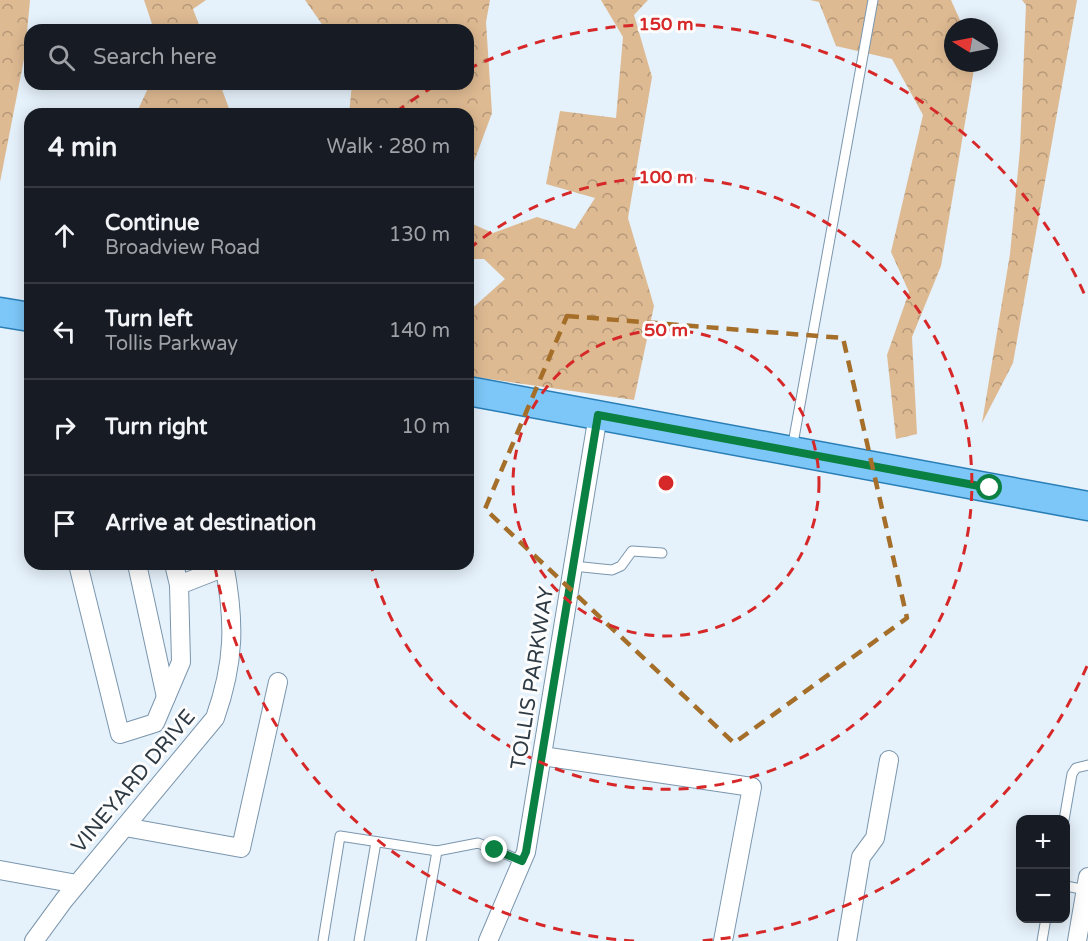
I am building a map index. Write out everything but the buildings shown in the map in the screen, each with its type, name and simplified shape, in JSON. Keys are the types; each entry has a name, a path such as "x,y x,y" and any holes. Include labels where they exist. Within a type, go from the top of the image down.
{"main road":[{"path":"0,312 24,316"},
{"path":"474,392 1088,506"}],"street":[{"name":"TOLLIS PARKWAY","path":"488,941 526,852 598,415"},
{"path":"79,570 120,734 155,723 181,662 179,585 175,570"},
{"path":"138,570 166,697"},
{"path":"179,585 215,570"},
{"name":"VINEYARD DRIVE","path":"33,941 77,884 215,718 227,684 233,651 231,599 226,570"},
{"path":"125,827 241,848 278,682"},
{"path":"542,756 752,787 723,941"},
{"path":"847,941 861,857 875,838 889,760"},
{"path":"0,870 77,884"},
{"path":"1077,941 1087,883"}],"lane":[{"path":"791,451 873,0"},
{"path":"573,566 612,570 621,567 632,551 662,553"},
{"path":"1065,815 1072,774 1076,768 1088,765"},
{"path":"323,941 340,836 437,851 478,843 522,861"},
{"path":"359,941 376,842"},
{"path":"421,941 437,851"},
{"path":"1070,885 1087,883"},
{"path":"1042,941 1045,923"}],"highlighted area":[{"path":"567,316 843,338 907,618 734,743 485,509"}],"green space":[{"path":"0,0 30,0 28,24 24,24 24,59 0,182"},
{"path":"144,0 206,0 193,9 199,24 152,24"},
{"path":"305,0 490,0 486,22 492,113 474,162 474,108 350,108 351,90 474,90 474,24 322,24"},
{"path":"601,0 648,0 634,15 652,77 628,218 654,306 634,400 474,377 474,307 505,279 484,259 474,259 474,225 493,233 537,217 575,229 595,198 546,184 560,111 616,118 623,37"},
{"path":"810,0 951,0 959,18 944,18 944,72 973,72 941,266 912,337 917,434 896,439 887,355 909,292 891,252 923,115 892,59 836,46 819,2"},
{"path":"1022,0 1077,0 1013,363 982,423 1010,254 1020,149 1026,5"},
{"path":"147,90 222,90 229,108 139,108"}],"route":[{"path":"495,850 522,861 526,852 598,415 990,488"}]}
